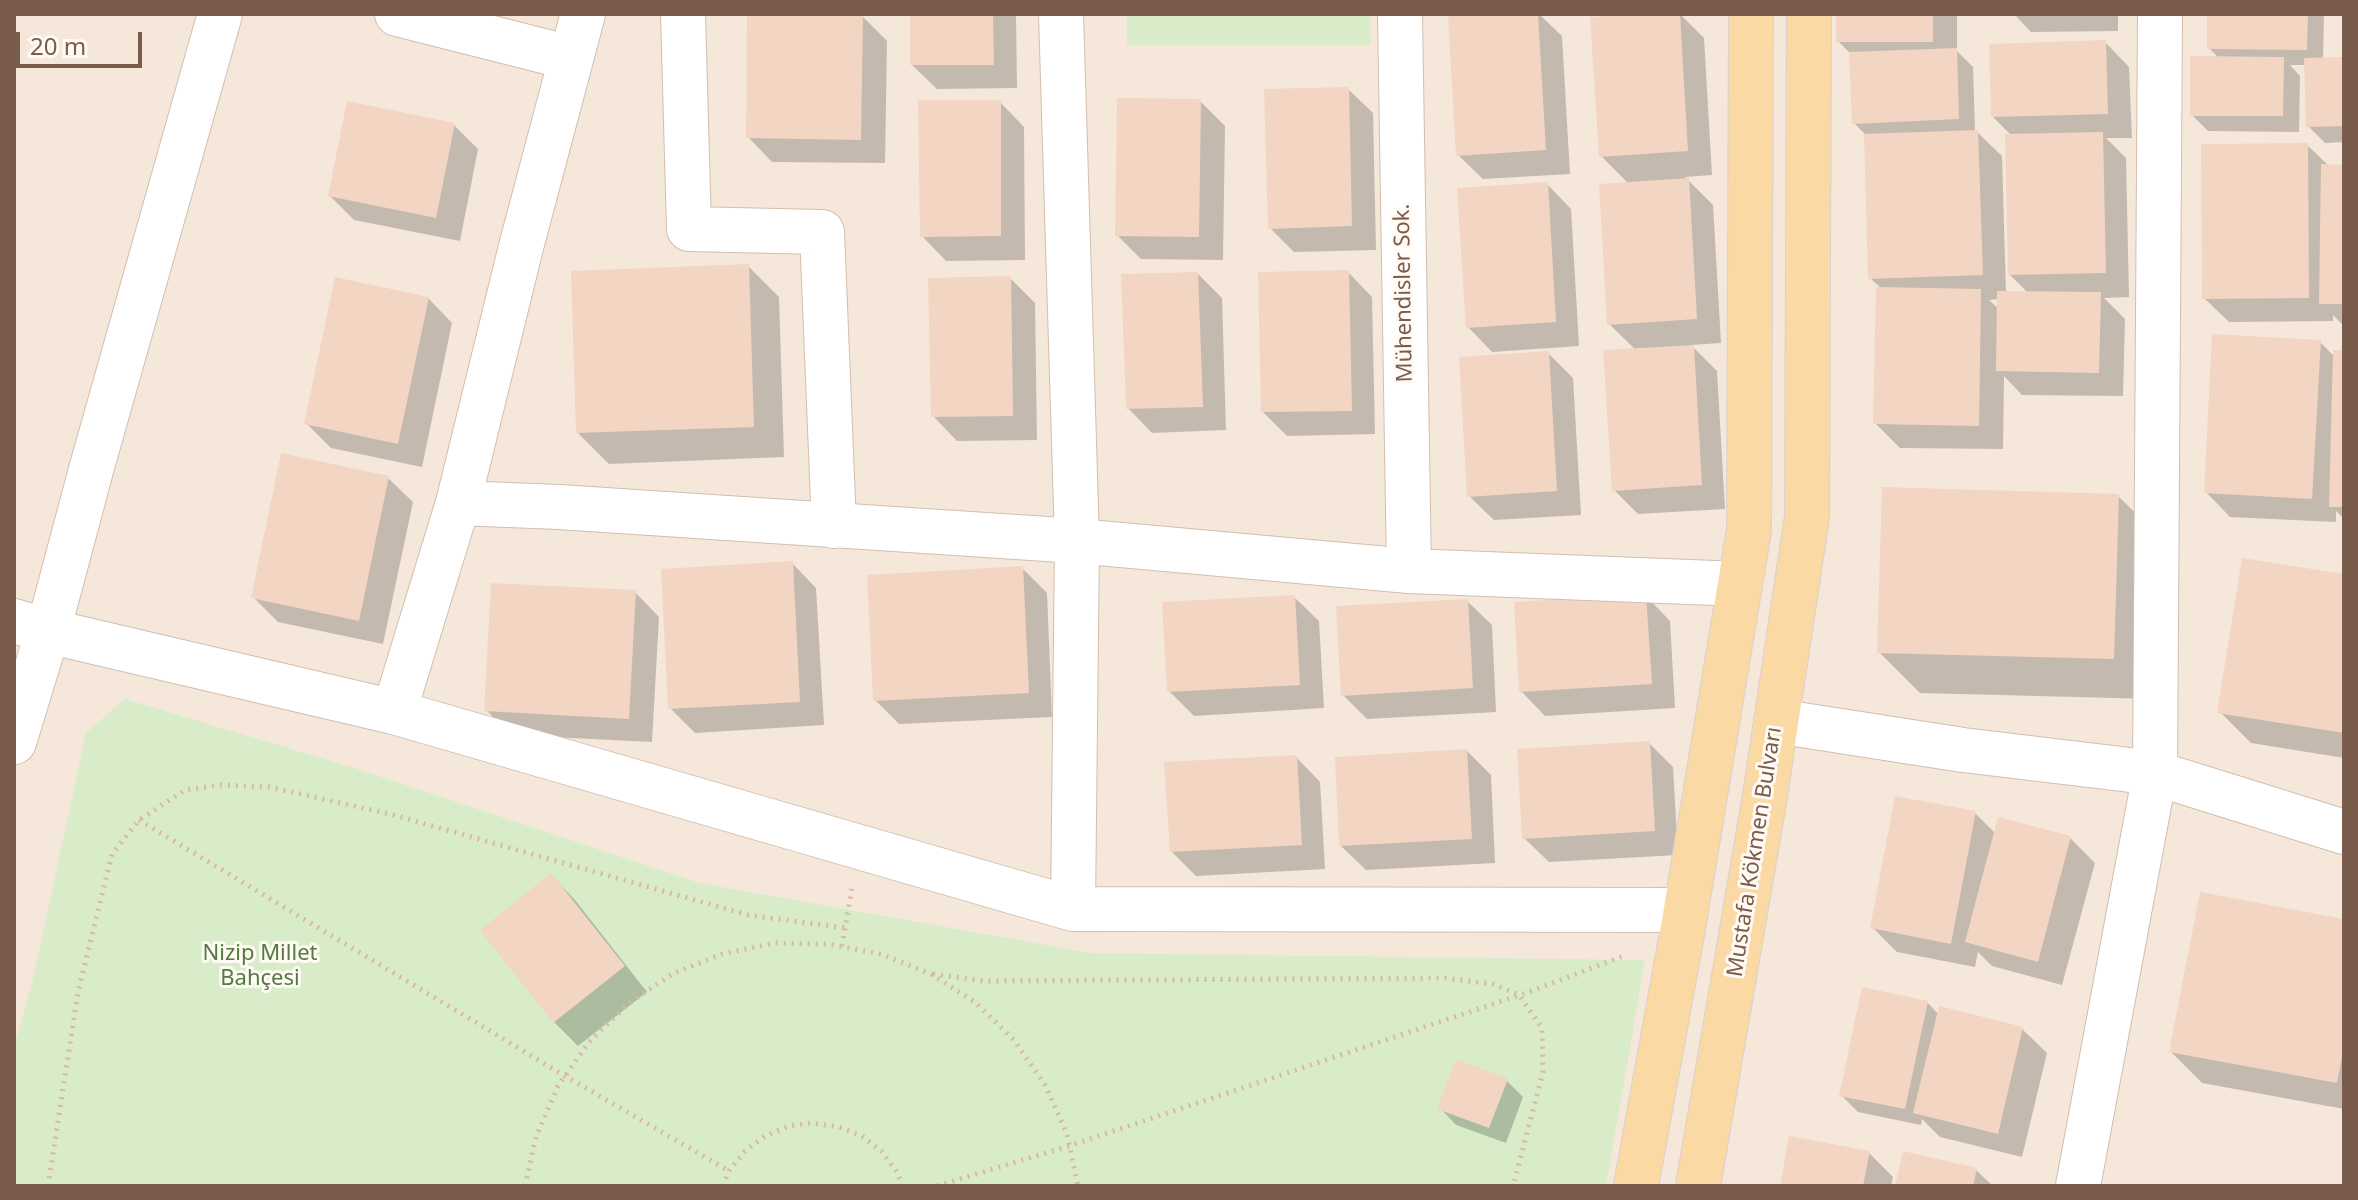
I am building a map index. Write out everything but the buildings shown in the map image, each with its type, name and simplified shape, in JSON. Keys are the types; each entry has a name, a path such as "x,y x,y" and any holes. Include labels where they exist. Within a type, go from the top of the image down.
{"main road":[{"path":"1636,1186 1684,922 1749,530 1751,14"},
{"name":"Mustafa Kökmen Bulvarı","path":"1698,1186 1764,802 1807,517 1809,14"}],"street":[{"path":"14,742 31,626 91,470 220,14"},
{"path":"397,14 571,58"},
{"path":"394,712 458,503 583,14"},
{"path":"683,14 689,229 822,232 834,526"},
{"path":"1061,14 1077,541 1073,909"},
{"name":"Mühendisler Sok.","path":"1400,14 1409,571"},
{"path":"2078,1186 2155,773 2160,14"},
{"path":"458,503 1077,541 1409,571 1740,584"},
{"path":"31,626 394,712 1073,909 1684,922"},
{"path":"1776,721 1963,750 2155,773 2344,832"}],"path":[{"path":"48,1186 78,992 112,854 139,820 185,790 220,785 269,787 390,814 748,915 846,928"},
{"path":"139,820 729,1171"},
{"path":"842,946 859,847"},
{"path":"937,1186 1069,1146 1519,995 1684,922"},
{"path":"525,1186 536,1137 558,1086 589,1042 628,1004 672,974 722,954 775,943 828,944 881,954 931,974 976,1003 1014,1040 1045,1085 1067,1134 1078,1186"},
{"path":"931,974 984,981 1445,978 1493,984 1519,995 1542,1028 1543,1072 1513,1186"},
{"path":"723,1186 729,1171 745,1151 765,1136 789,1126 813,1123 839,1127 862,1136 882,1152 903,1186"}],"shaded area":[{"path":"14,14 2344,14 2344,1186 14,1186"}],"green space":[{"path":"1127,14 1370,14 1370,45 1127,45"},
{"name":"Nizip Millet Bahçesi","path":"125,699 351,767 699,883 1091,953 1645,960 1606,1186 14,1186 14,1047 34,975 86,733"}]}
